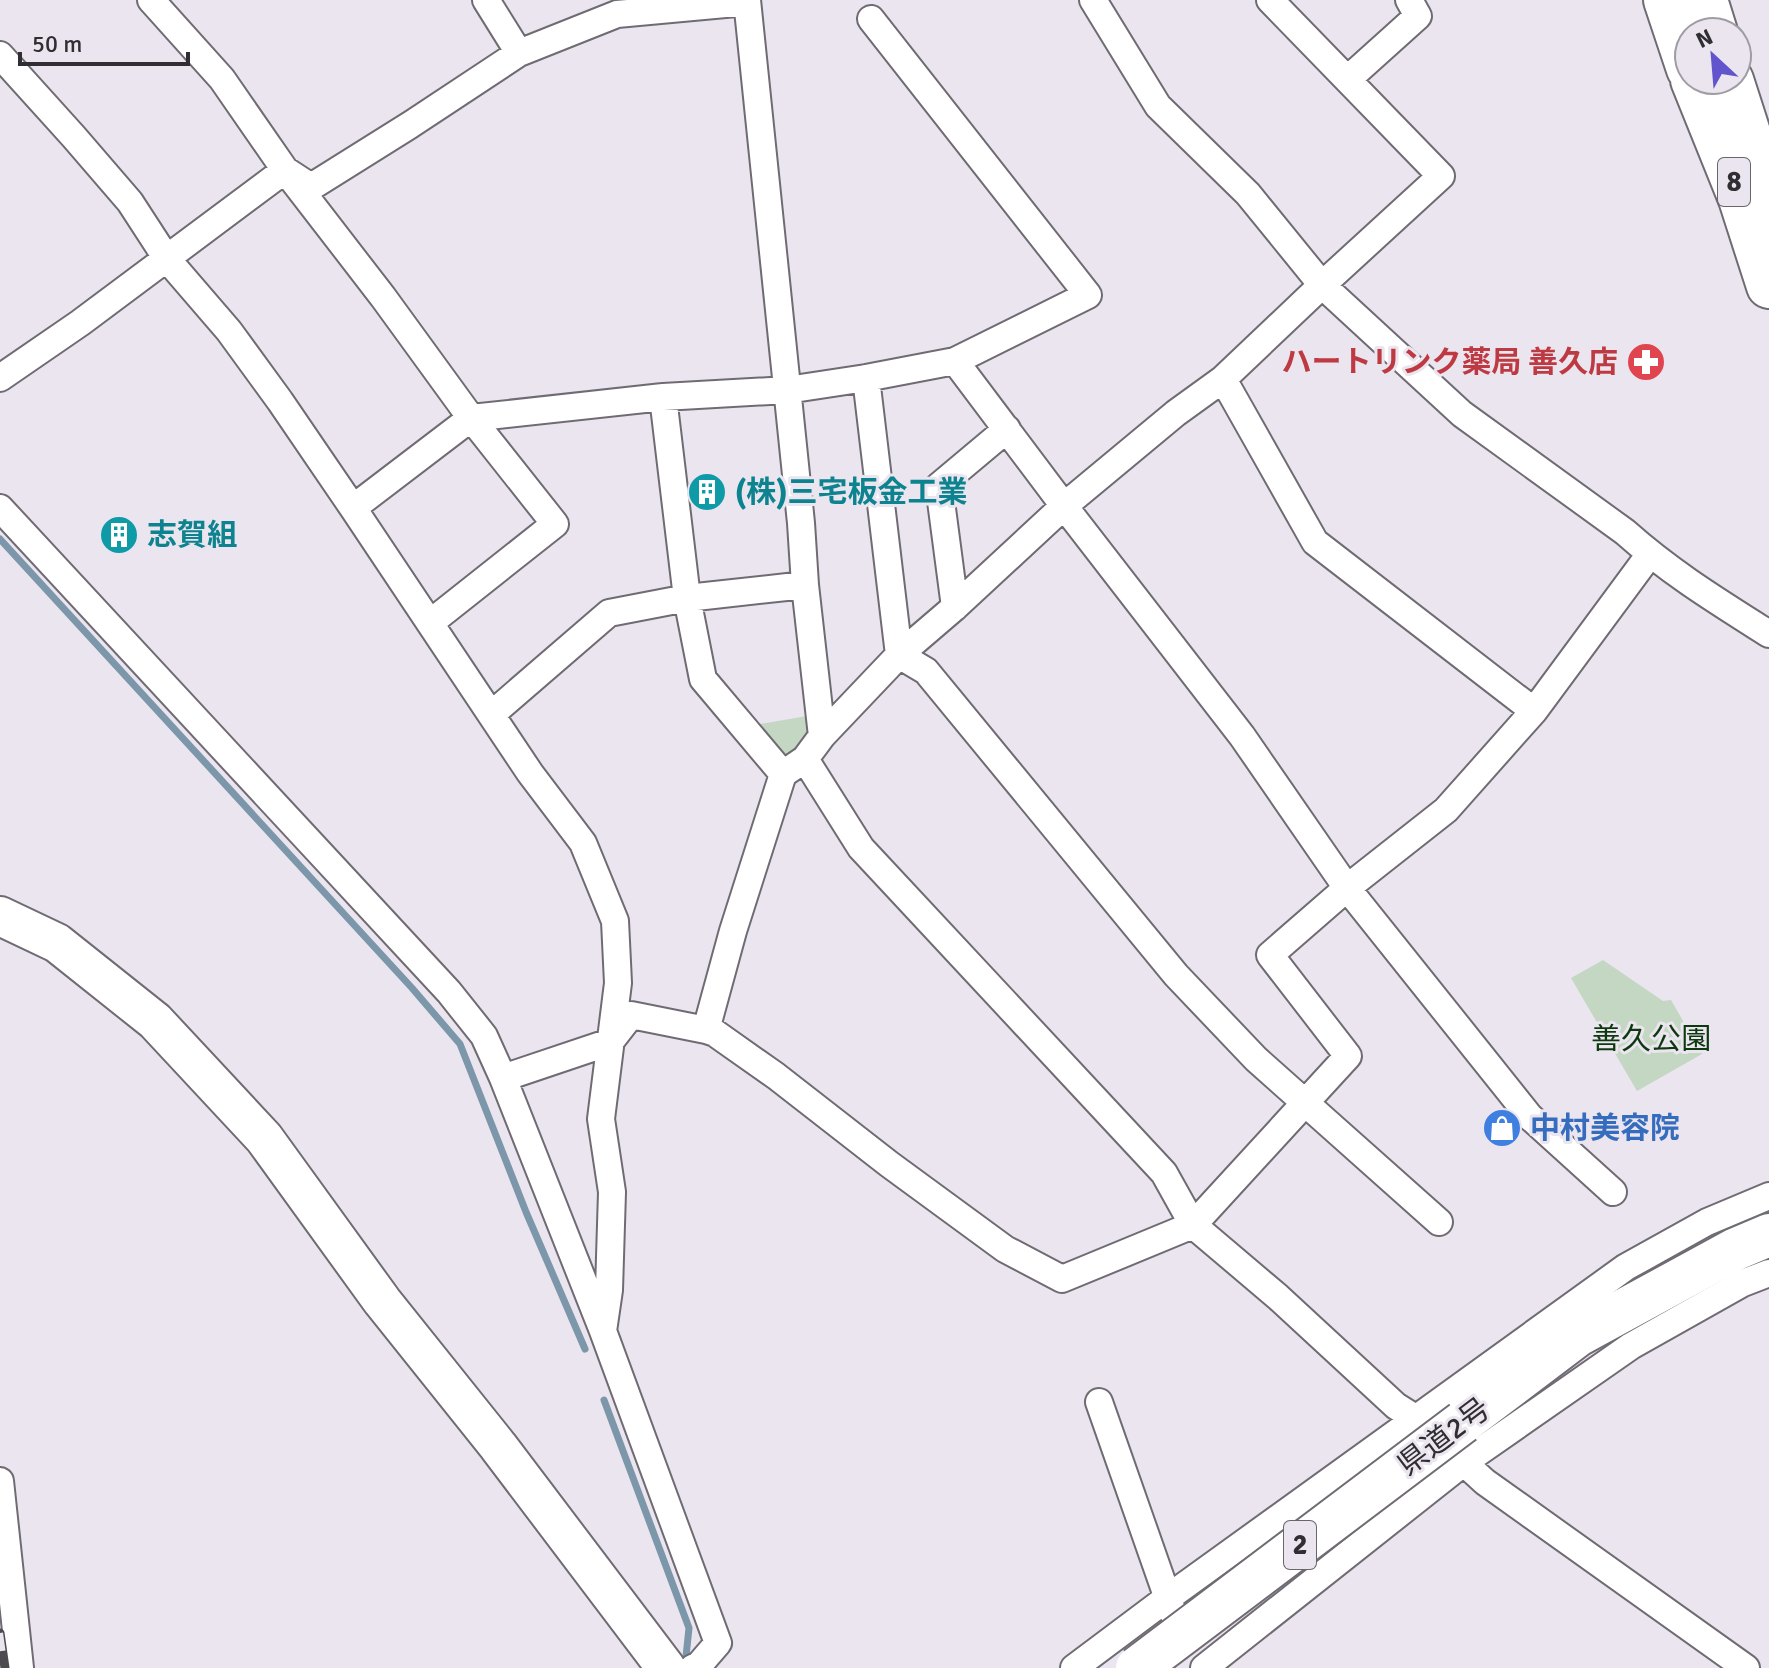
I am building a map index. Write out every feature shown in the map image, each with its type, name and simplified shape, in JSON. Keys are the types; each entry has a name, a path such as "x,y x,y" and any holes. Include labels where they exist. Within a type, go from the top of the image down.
{"highway":[{"path":"1666,0 1673,21"},
{"name":"8","path":"1699,96 1741,199 1769,286"},
{"name":"8","path":"1736,96 1769,198"}],"main road":[{"name":"県道2号","path":"1137,1668 1578,1335 1736,1249 1769,1235"}],"street":[{"path":"151,0 222,79 285,170 471,418 555,524 430,623"},
{"path":"486,0 519,53"},
{"path":"1093,0 1158,106 1248,194 1322,285 1462,414 1625,532 1697,590 1769,634"},
{"path":"706,1030 733,931 783,774 805,759 822,736 899,655 1064,506 1176,413 1223,379 1441,176 1270,0"},
{"path":"1348,79 1418,16 1409,0"},
{"path":"285,170 311,187 519,53 617,14 747,1 822,736"},
{"path":"353,508 471,418 663,397 787,390 955,361 1088,295 871,19"},
{"path":"0,55 130,202 167,259 229,331 353,508 530,773 583,843 615,921 618,983 601,1119 612,1192 609,1290 603,1331"},
{"path":"0,378 80,323 285,170"},
{"path":"955,361 1242,736 1347,888 1530,1117 1613,1192"},
{"path":"866,378 899,655"},
{"path":"1223,379 1315,542 1534,711"},
{"path":"663,397 687,598 703,679 783,774"},
{"path":"955,607 939,486 1007,429"},
{"path":"0,508 449,992 484,1036 603,1331 718,1643 693,1668"},
{"path":"503,1078 610,1042 631,1015 706,1030 715,1033 776,1076 1005,1249 1062,1279 1193,1225 1348,1056 1270,955 1347,888 1446,810 1534,711 1650,554"},
{"path":"492,714 609,613 687,598 805,585"},
{"path":"899,655 926,671 1176,975 1256,1059 1439,1222"},
{"path":"805,759 861,848 1164,1173 1193,1225 1485,1482 1746,1668"},
{"path":"0,916 57,943 155,1021 264,1138 382,1301 498,1446 666,1668"},
{"path":"1074,1668 1626,1267 1707,1222 1769,1196"},
{"path":"1204,1668 1463,1463 1631,1346 1743,1283 1769,1273"},
{"path":"1099,1402 1166,1599 1196,1668"},
{"path":"0,1481 20,1668"}],"green space":[{"path":"813,715 813,738 797,757 781,757 754,725"},
{"name":"善久公園","path":"1603,960 1663,1001 1671,1000 1702,1054 1637,1091 1571,978"}],"waterway":[{"path":"0,539 460,1044 526,1212 585,1349"},
{"path":"604,1400 689,1628 685,1666"}],"railway":[{"path":"0,1633 5,1668"}],"place":[{"name":"ハートリンク薬局 善久店","path":"1646,362"},
{"name":"(株)三宅板金工業","path":"707,492"},
{"name":"志賀組","path":"119,535"},
{"name":"中村美容院","path":"1502,1128"}]}
